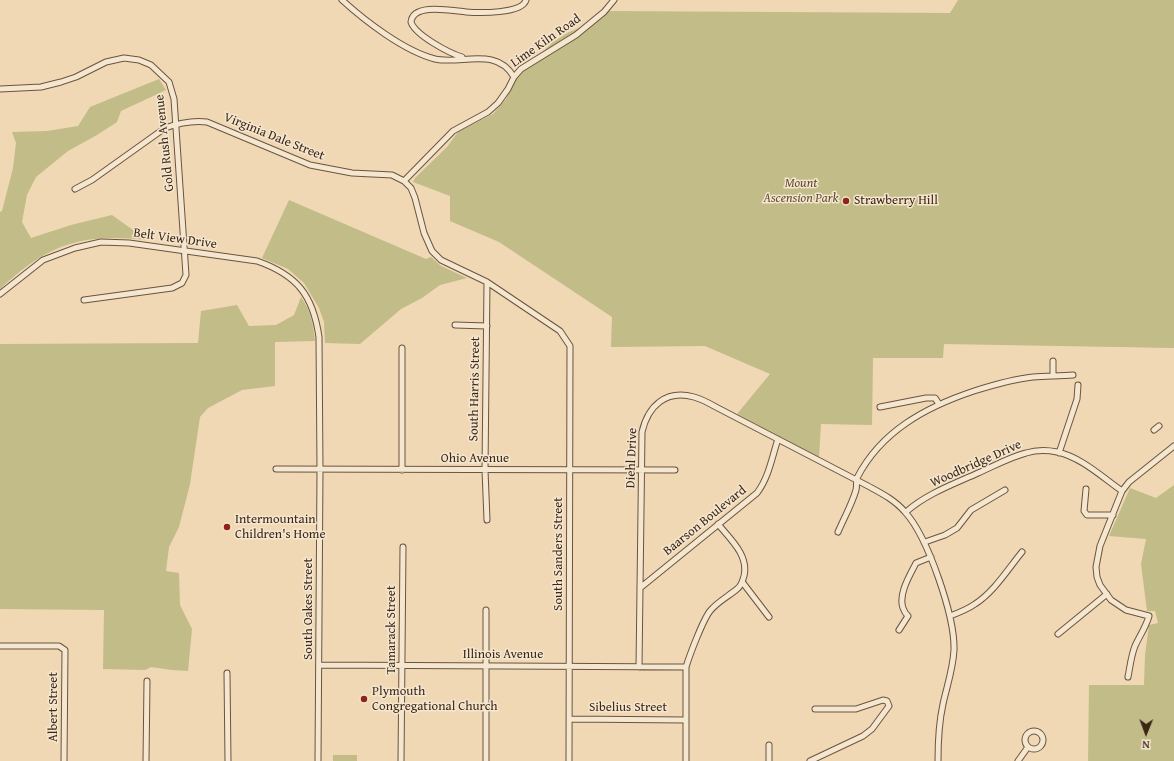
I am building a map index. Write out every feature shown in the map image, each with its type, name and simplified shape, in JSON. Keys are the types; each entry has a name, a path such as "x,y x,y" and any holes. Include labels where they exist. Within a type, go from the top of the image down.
{"street":[{"path":"342,0 363,19 412,50 435,59 446,60 476,58 497,62 509,68 514,77"},
{"path":"464,58 447,52 416,29 411,22 412,16 417,12 430,10 466,12 506,11 519,8 525,3 526,0"},
{"name":"Lime Kiln Road","path":"404,181 453,131 488,112 498,103 508,90 514,77 521,69 576,35 604,12 614,0"},
{"name":"Gold Rush Avenue","path":"0,89 48,85 76,77 106,62 124,58 139,60 151,65 169,82 174,99 182,196 186,276 182,283 172,288 84,300"},
{"name":"Virginia Dale Street","path":"75,189 92,180 165,128 176,124 194,121 207,122 310,165 352,173 392,175 404,181"},
{"path":"404,181 411,188 416,198 424,233 432,251 441,260 487,282"},
{"name":"Belt View Drive","path":"0,294 43,260 75,248 101,242 129,243 184,250 258,261 274,267 292,279 305,293 316,319 319,337"},
{"name":"South Harris Street","path":"487,282 485,470 487,520"},
{"name":"South Sanders Street","path":"487,282 560,331 570,346 569,761"},
{"path":"455,325 487,326"},
{"name":"South Oakes Street","path":"318,761 320,470 319,337"},
{"path":"402,348 402,470"},
{"path":"1053,361 1053,376"},
{"path":"838,532 856,489 856,480 873,453 887,437 906,422 939,404 983,388 1032,377 1073,375"},
{"path":"1059,453 1077,399 1078,385"},
{"name":"Diehl Drive","path":"639,667 642,432 648,414 658,402 674,396 687,395 700,399 892,500 906,512 917,528 931,557 950,616 954,640 953,661 941,712 938,761"},
{"path":"880,407 926,398 935,398 939,404"},
{"path":"1154,430 1159,426"},
{"name":"Baarson Boulevard","path":"640,588 757,493 763,486 778,439"},
{"path":"1128,677 1131,659 1149,616 1126,610 1111,600 1106,594 1100,585 1096,567 1100,546 1114,515 1122,491 1128,482 1174,446"},
{"name":"Woodbridge Drive","path":"906,512 917,502 1012,458 1027,452 1040,450 1072,457 1122,491"},
{"name":"Ohio Avenue","path":"276,469 675,470"},
{"path":"1086,489 1084,511 1087,515 1114,515"},
{"path":"924,542 945,535 957,528 971,510 1005,490"},
{"path":"686,761 686,667 711,610 743,583 745,567 743,557 718,524"},
{"name":"Tamarack Street","path":"401,761 403,548"},
{"path":"950,616 975,605 982,599 1022,552"},
{"path":"899,630 908,616 903,607 903,593 906,582 916,563 931,557"},
{"path":"743,583 769,617"},
{"path":"1058,634 1106,594"},
{"path":"486,610 486,761"},
{"name":"Albert Street","path":"0,646 59,646 63,648 65,653 64,761"},
{"name":"Illinois Avenue","path":"319,666 686,667"},
{"path":"227,673 228,761"},
{"path":"146,761 147,681"},
{"path":"810,761 863,736 872,728 889,706 887,701 883,700 856,709 815,710"},
{"name":"Sibelius Street","path":"569,719 686,720"},
{"path":"769,761 770,745"},
{"path":"1018,761 1028,747"}],"green space":[{"name":"Mount Ascension Park","path":"958,0 1174,0 1174,348 944,344 943,358 873,358 872,425 821,424 819,457 737,414 770,374 705,346 611,347 612,317 499,242 450,221 450,196 413,182 415,178 447,147 458,132 493,114 506,99 515,78 553,42 567,33 584,26 601,11 950,13"},
{"path":"159,79 166,90 121,111 117,122 68,151 36,177 27,195 22,222 31,238 71,225 112,215 147,240 103,238 67,245 34,261 0,289 0,212 2,211 13,168 16,143 12,132 47,131 78,126 90,107"},
{"path":"289,200 426,259 431,257 441,266 467,278 440,285 422,298 401,309 360,344 325,343 324,322 319,308 304,283 288,269 262,258"},
{"path":"301,297 311,318 315,341 275,342 275,386 242,390 208,408 200,417 190,484 179,527 169,547 166,571 179,573 180,605 192,629 188,671 151,667 145,670 103,669 104,610 0,609 0,344 198,343 201,311 237,305 249,326 276,325 294,315"},
{"path":"1174,485 1174,761 1088,761 1089,685 1144,685 1145,655 1149,625 1158,623 1155,611 1147,611 1141,564 1146,539 1109,536 1130,488 1156,498"},
{"path":"333,755 357,755 357,761 333,761"}],"place":[{"name":"Strawberry Hill","path":"846,201"},
{"name":"Intermountain Children's Home","path":"227,527"},
{"name":"Plymouth Congregational Church","path":"364,699"}]}
